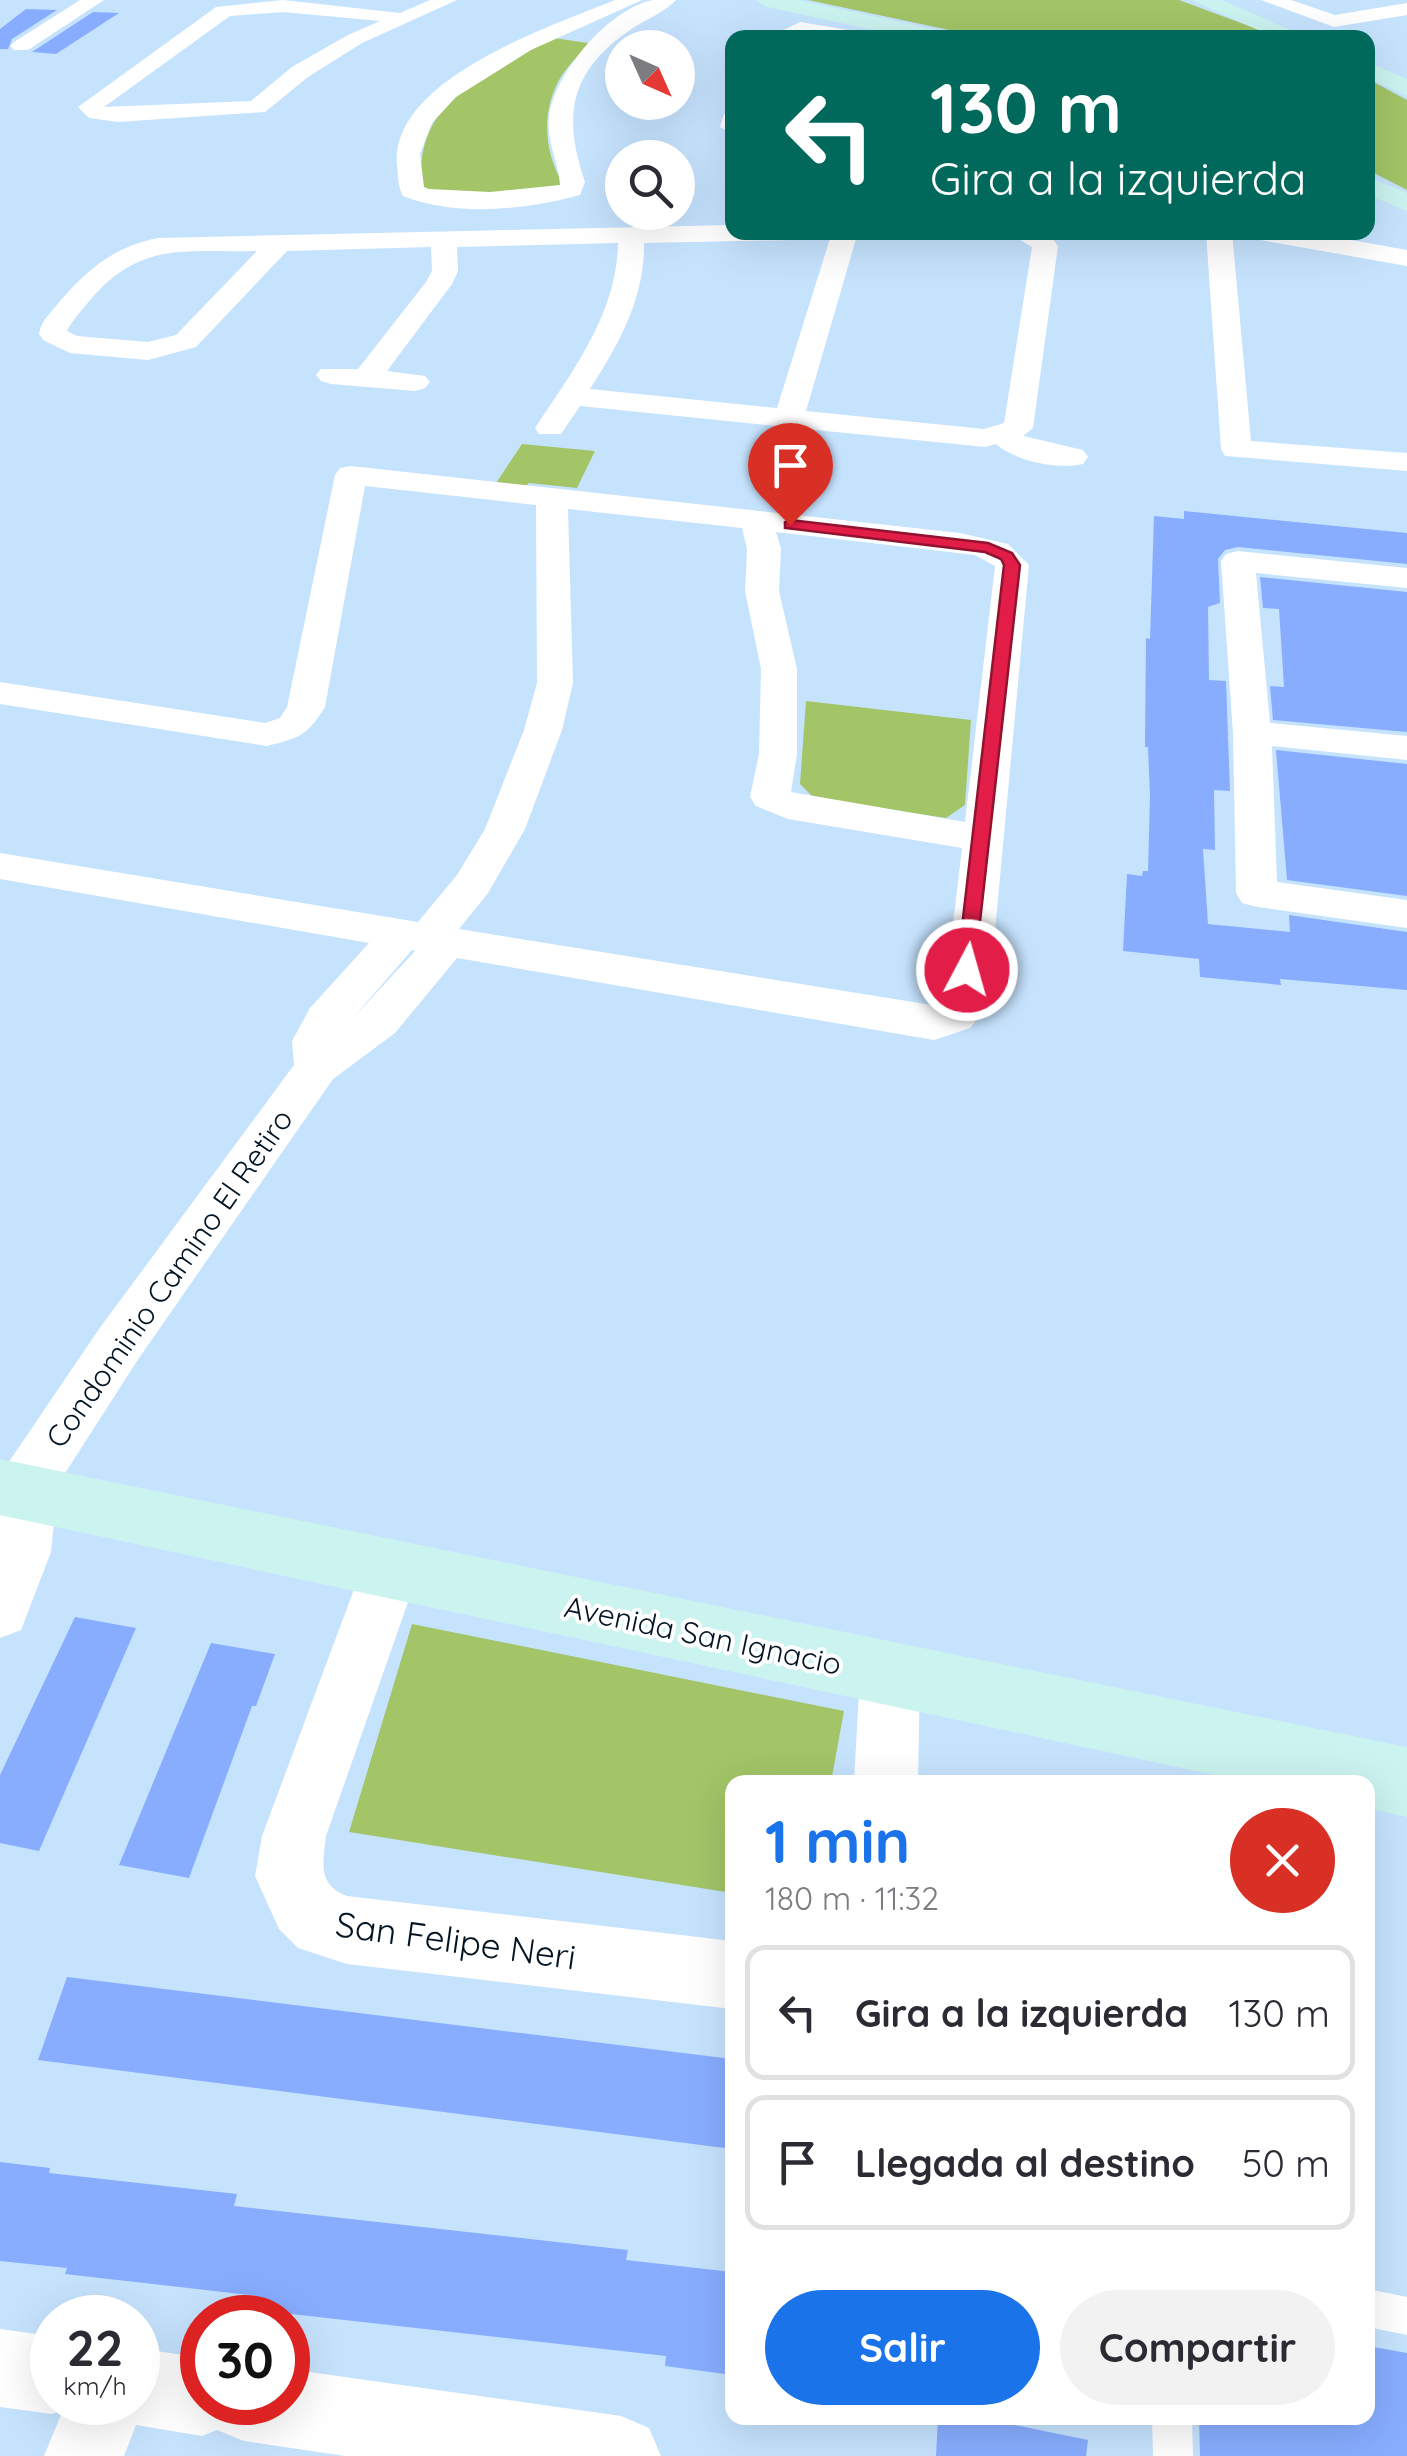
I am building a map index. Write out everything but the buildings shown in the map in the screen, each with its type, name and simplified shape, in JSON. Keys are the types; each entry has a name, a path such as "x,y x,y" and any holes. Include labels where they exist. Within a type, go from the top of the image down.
{"main road":[{"path":"767,0 906,30"},
{"path":"1202,0 1278,30"},
{"path":"1375,73 1407,89"},
{"path":"1375,188 1407,204"},
{"name":"Avenida San Ignacio","path":"7,1495 391,1568 1373,1775"},
{"name":"Avenida San Ignacio","path":"1375,1775 1407,1782"}],"street":[{"path":"19,36 51,27 94,0"},
{"path":"397,18 267,2 233,6 89,107 118,115 257,107 310,66 397,18 447,0"},
{"path":"632,0 496,58 446,93 423,121 410,151 408,172 412,191 432,198 581,192 596,216 632,236 725,234"},
{"path":"616,30 666,0"},
{"path":"1271,0 1334,21 1407,9"},
{"path":"561,30 605,35"},
{"path":"562,237 568,191 574,184 559,138 560,106 568,82 605,39"},
{"path":"280,243 186,341 148,350 70,344 53,334 54,326 123,254 158,246 280,243 444,240 562,237 596,216"},
{"path":"550,428 626,293 634,255 632,236"},
{"path":"366,378 439,284 444,270 444,240"},
{"path":"802,421 842,240"},
{"path":"571,396 985,438 1007,434 1018,428 1045,246 1038,240"},
{"path":"1219,240 1236,449 1407,462"},
{"path":"1305,240 1407,258"},
{"path":"330,375 415,382"},
{"path":"1007,434 1009,441 1025,449 1072,457"},
{"path":"0,693 267,735 294,726 306,706 351,475 960,543 1007,556 1012,565 966,1006 954,1017 934,1024 0,866"},
{"name":"Condominio Camino El Retiro","path":"7,1495 317,1067 356,1043 379,1022 426,938 472,883 505,829 543,730 555,683 552,499"},
{"path":"756,521 764,549 762,591 779,669 778,754 770,796 788,808 982,838"},
{"path":"1407,578 1238,562 1252,733 1257,893 1407,914"},
{"path":"1252,733 1407,748"},
{"path":"0,1610 19,1570 27,1539 7,1495"},
{"name":"San Felipe Neri","path":"391,1568 294,1836 288,1876 303,1905 322,1924 346,1930 725,1974"},
{"path":"886,1775 890,1674"},
{"path":"0,2368 30,2373"},
{"path":"310,2411 621,2456"},
{"path":"84,2456 95,2425"}],"lane":[{"path":"1375,2309 1407,2316"},
{"path":"1172,2425 1173,2456"}],"green space":[{"path":"808,0 1179,0 1260,30 949,30"},
{"path":"554,38 588,43 562,75 550,102 548,144 563,184 553,191 437,194 422,189 422,158 429,133 442,111 480,77"},
{"path":"1375,83 1407,100 1407,190 1375,174"},
{"path":"522,444 595,451 577,488 529,483 515,498 488,495"},
{"path":"806,701 971,720 965,805 946,818 814,798 800,784"},
{"path":"412,1624 844,1711 832,1775 725,1775 725,1892 349,1832"}],"route":[{"path":"790,525 988,548 1007,556 1012,565 967,970"}]}
